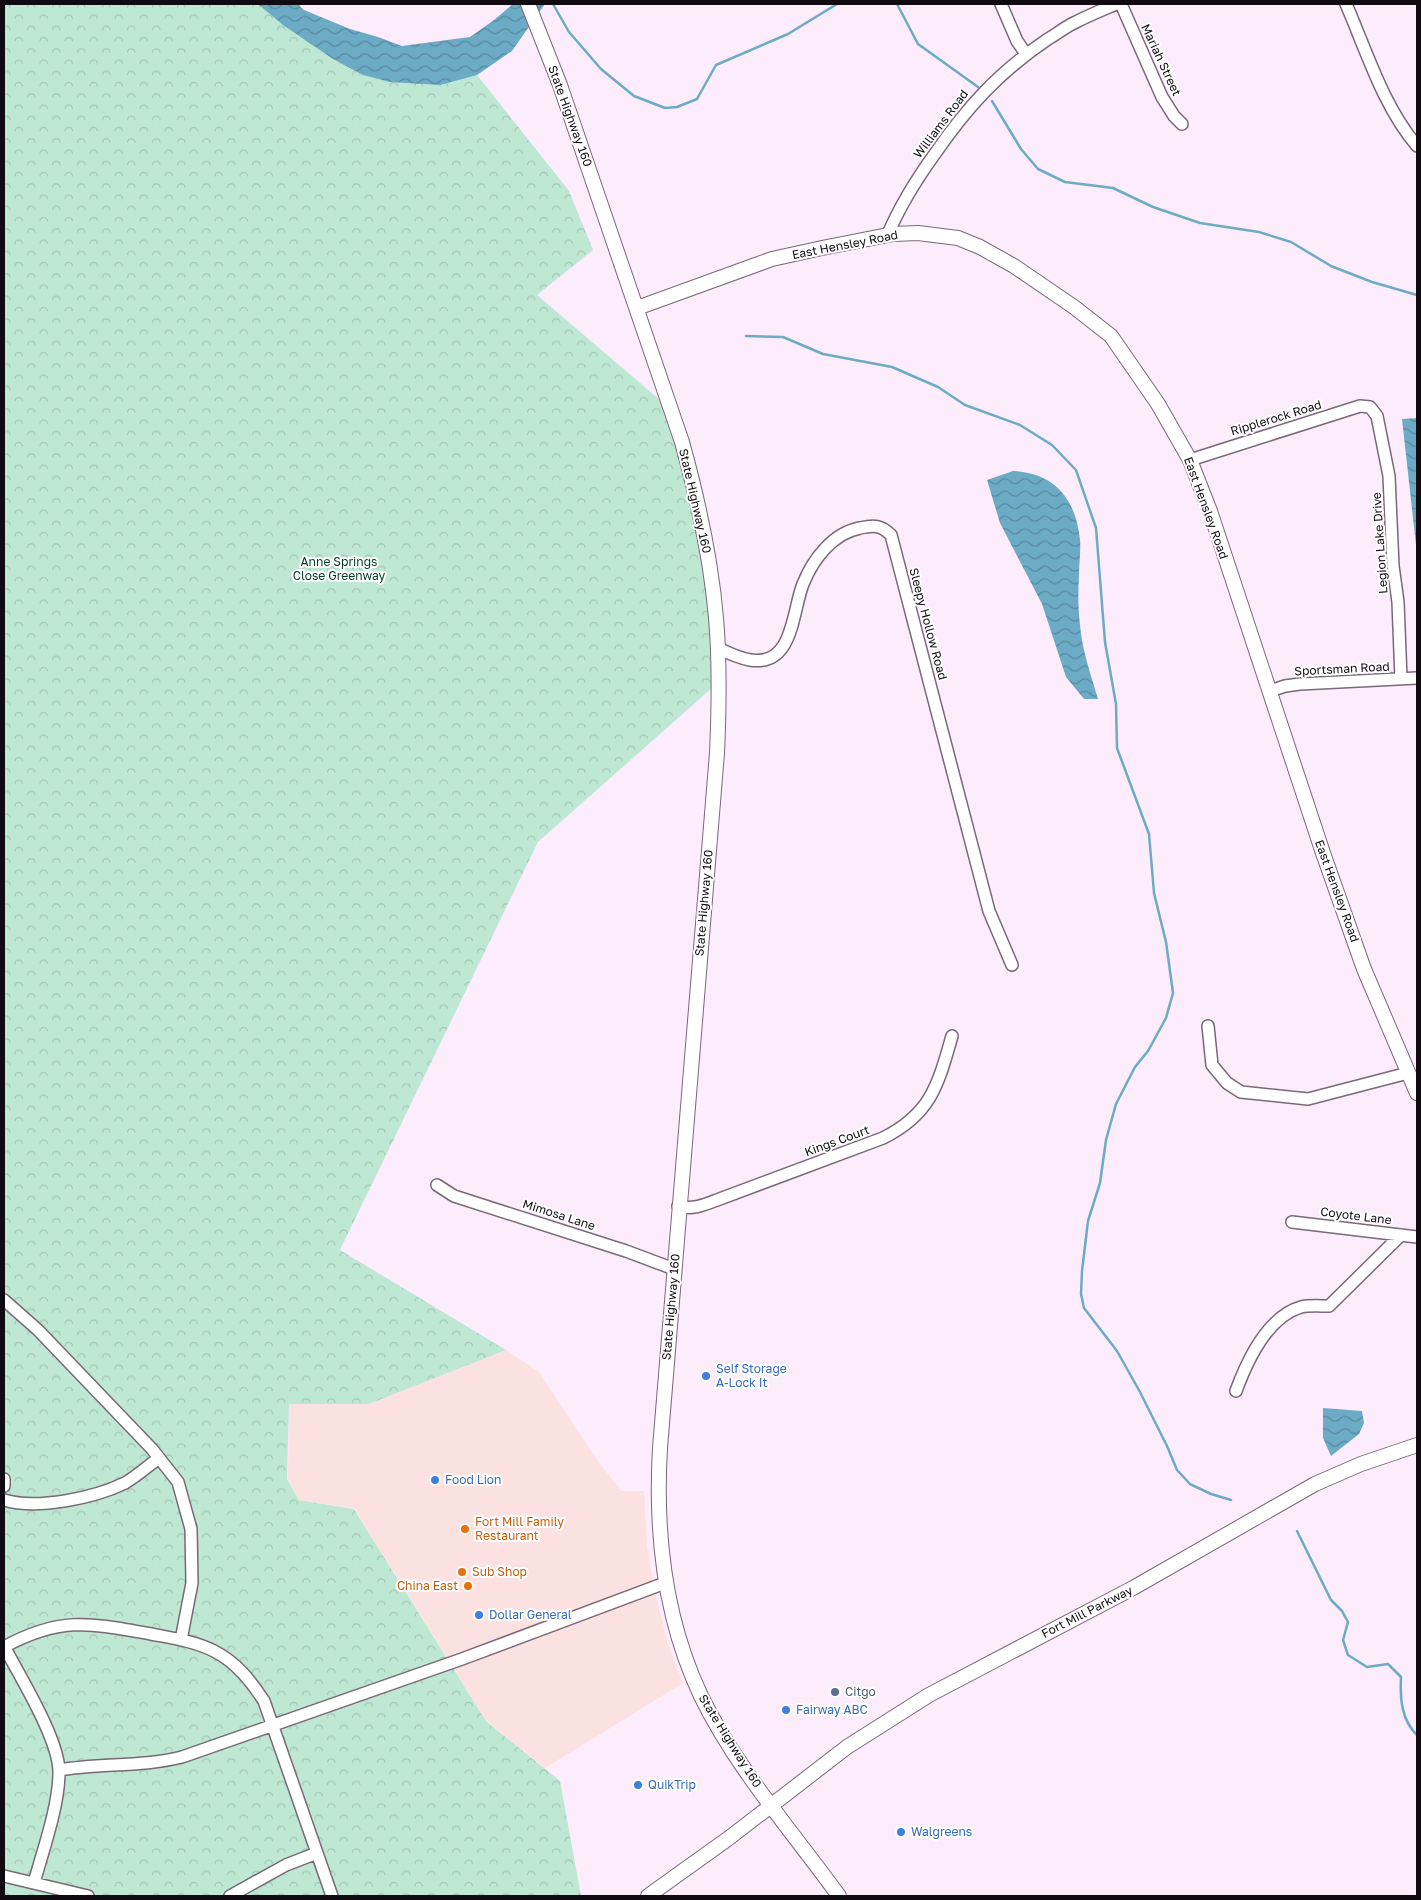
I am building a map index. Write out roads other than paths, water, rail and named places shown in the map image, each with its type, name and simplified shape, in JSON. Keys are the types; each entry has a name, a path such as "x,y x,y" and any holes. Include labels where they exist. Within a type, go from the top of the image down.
{"main road":[{"name":"State Highway 160","path":"528,4 560,84 682,442 696,490 713,584 718,648 719,709 717,753 663,1394 658,1477 659,1526 665,1582 680,1640 701,1696 737,1756 839,1896"},
{"name":"East Hensley Road","path":"637,308 772,259 888,234 918,233 958,238 980,247 1014,266 1105,330 1119,345 1158,404 1190,460 1210,511 1318,838 1361,960 1417,1093"},
{"name":"Fort Mill Parkway","path":"648,1896 729,1838 847,1747 929,1695 1133,1588 1315,1484 1361,1464 1417,1445"}],"street":[{"path":"1001,4 1017,40 1026,54"},
{"name":"Williams Road","path":"888,234 912,188 961,118 999,76 1026,54 1072,24 1116,4"},
{"name":"Mariah Street","path":"1121,4 1162,97 1174,116 1182,124"},
{"path":"1346,4 1394,115 1417,146"},
{"name":"Ripplerock Road","path":"1190,460 1360,406 1370,407"},
{"name":"Legion Lake Drive","path":"1370,407 1377,416 1388,476 1398,602 1401,679"},
{"name":"Sleepy Hollow Road","path":"718,648 749,660 771,658 786,643 792,630 803,585 808,574 833,540 858,528 877,525 885,528 891,535 989,911 1012,965"},
{"name":"Sportsman Road","path":"1270,691 1300,684 1417,678"},
{"path":"1208,1026 1212,1065 1227,1083 1241,1092 1308,1099 1408,1073"},
{"name":"Kings Court","path":"678,1206 686,1208 696,1207 717,1200 883,1138 903,1128 920,1113 928,1102 945,1062 952,1036"},
{"name":"Mimosa Lane","path":"437,1185 455,1196 626,1250 674,1269"},
{"name":"Coyote Lane","path":"1292,1222 1417,1237"},
{"path":"1236,1391 1242,1375 1254,1354 1266,1334 1278,1320 1291,1311 1303,1307 1328,1306 1401,1235"},
{"path":"4,1300 38,1330 159,1458 178,1482 191,1529 192,1583 181,1640"},
{"path":"4,1500 17,1504 39,1505 92,1494 124,1483 159,1458"},
{"path":"4,1479 4,1486"},
{"path":"59,1770 81,1766 165,1761 462,1659 665,1582"},
{"path":"34,1883 55,1804 59,1770 50,1734 4,1646 43,1630 70,1624 92,1624 194,1642 215,1651 237,1667 254,1685 264,1702 332,1896"},
{"path":"230,1896 286,1864 317,1853"},
{"path":"4,1876 88,1896"}],"water":[{"path":"258,4 298,4 304,10 350,29 402,46 470,37 513,4 545,4 512,51 477,75 440,85 390,82 363,75 333,59 283,25"},
{"path":"1417,418 1417,554 1402,419"},
{"path":"1013,471 1041,477 1052,483 1061,491 1074,513 1080,540 1079,619 1087,662 1098,699 1084,699 1066,677 1042,604 1000,523 987,480"},
{"path":"1323,1408 1362,1411 1364,1423 1359,1434 1331,1456 1323,1438"}],"waterway":[{"path":"553,4 569,32 601,69 634,96 665,108 677,107 697,99 716,65 788,34 837,4"},
{"path":"897,4 918,44 978,87"},
{"path":"992,101 1021,149 1038,169 1065,182 1113,188 1153,207 1200,223 1259,232 1291,242 1331,266 1372,282 1417,295"},
{"path":"746,336 783,337 823,354 892,367 938,387 965,405 1020,425 1052,445 1076,470 1096,528 1105,642 1116,704 1117,748 1149,834 1154,893 1166,942 1173,993 1166,1018 1148,1051 1135,1067 1116,1104 1106,1140 1100,1183 1088,1221 1081,1294 1084,1308 1117,1351 1140,1392 1177,1470 1190,1484 1211,1494 1231,1500"},
{"path":"1297,1531 1331,1600 1342,1611 1348,1622 1343,1640 1348,1655 1367,1667 1388,1664 1401,1677 1403,1708 1408,1722 1417,1735"}],"place":[{"name":"Self Storage A-Lock It","path":"706,1376"},
{"name":"Food Lion","path":"435,1480"},
{"name":"Fort Mill Family Restaurant","path":"465,1529"},
{"name":"Sub Shop","path":"462,1572"},
{"name":"China East","path":"468,1586"},
{"name":"Dollar General","path":"479,1615"},
{"name":"Citgo","path":"835,1692"},
{"name":"Fairway ABC","path":"786,1710"},
{"name":"QuikTrip","path":"638,1785"},
{"name":"Walgreens","path":"901,1832"}],"park label":[{"name":"Anne Springs Close Greenway","path":"339,569"}]}
